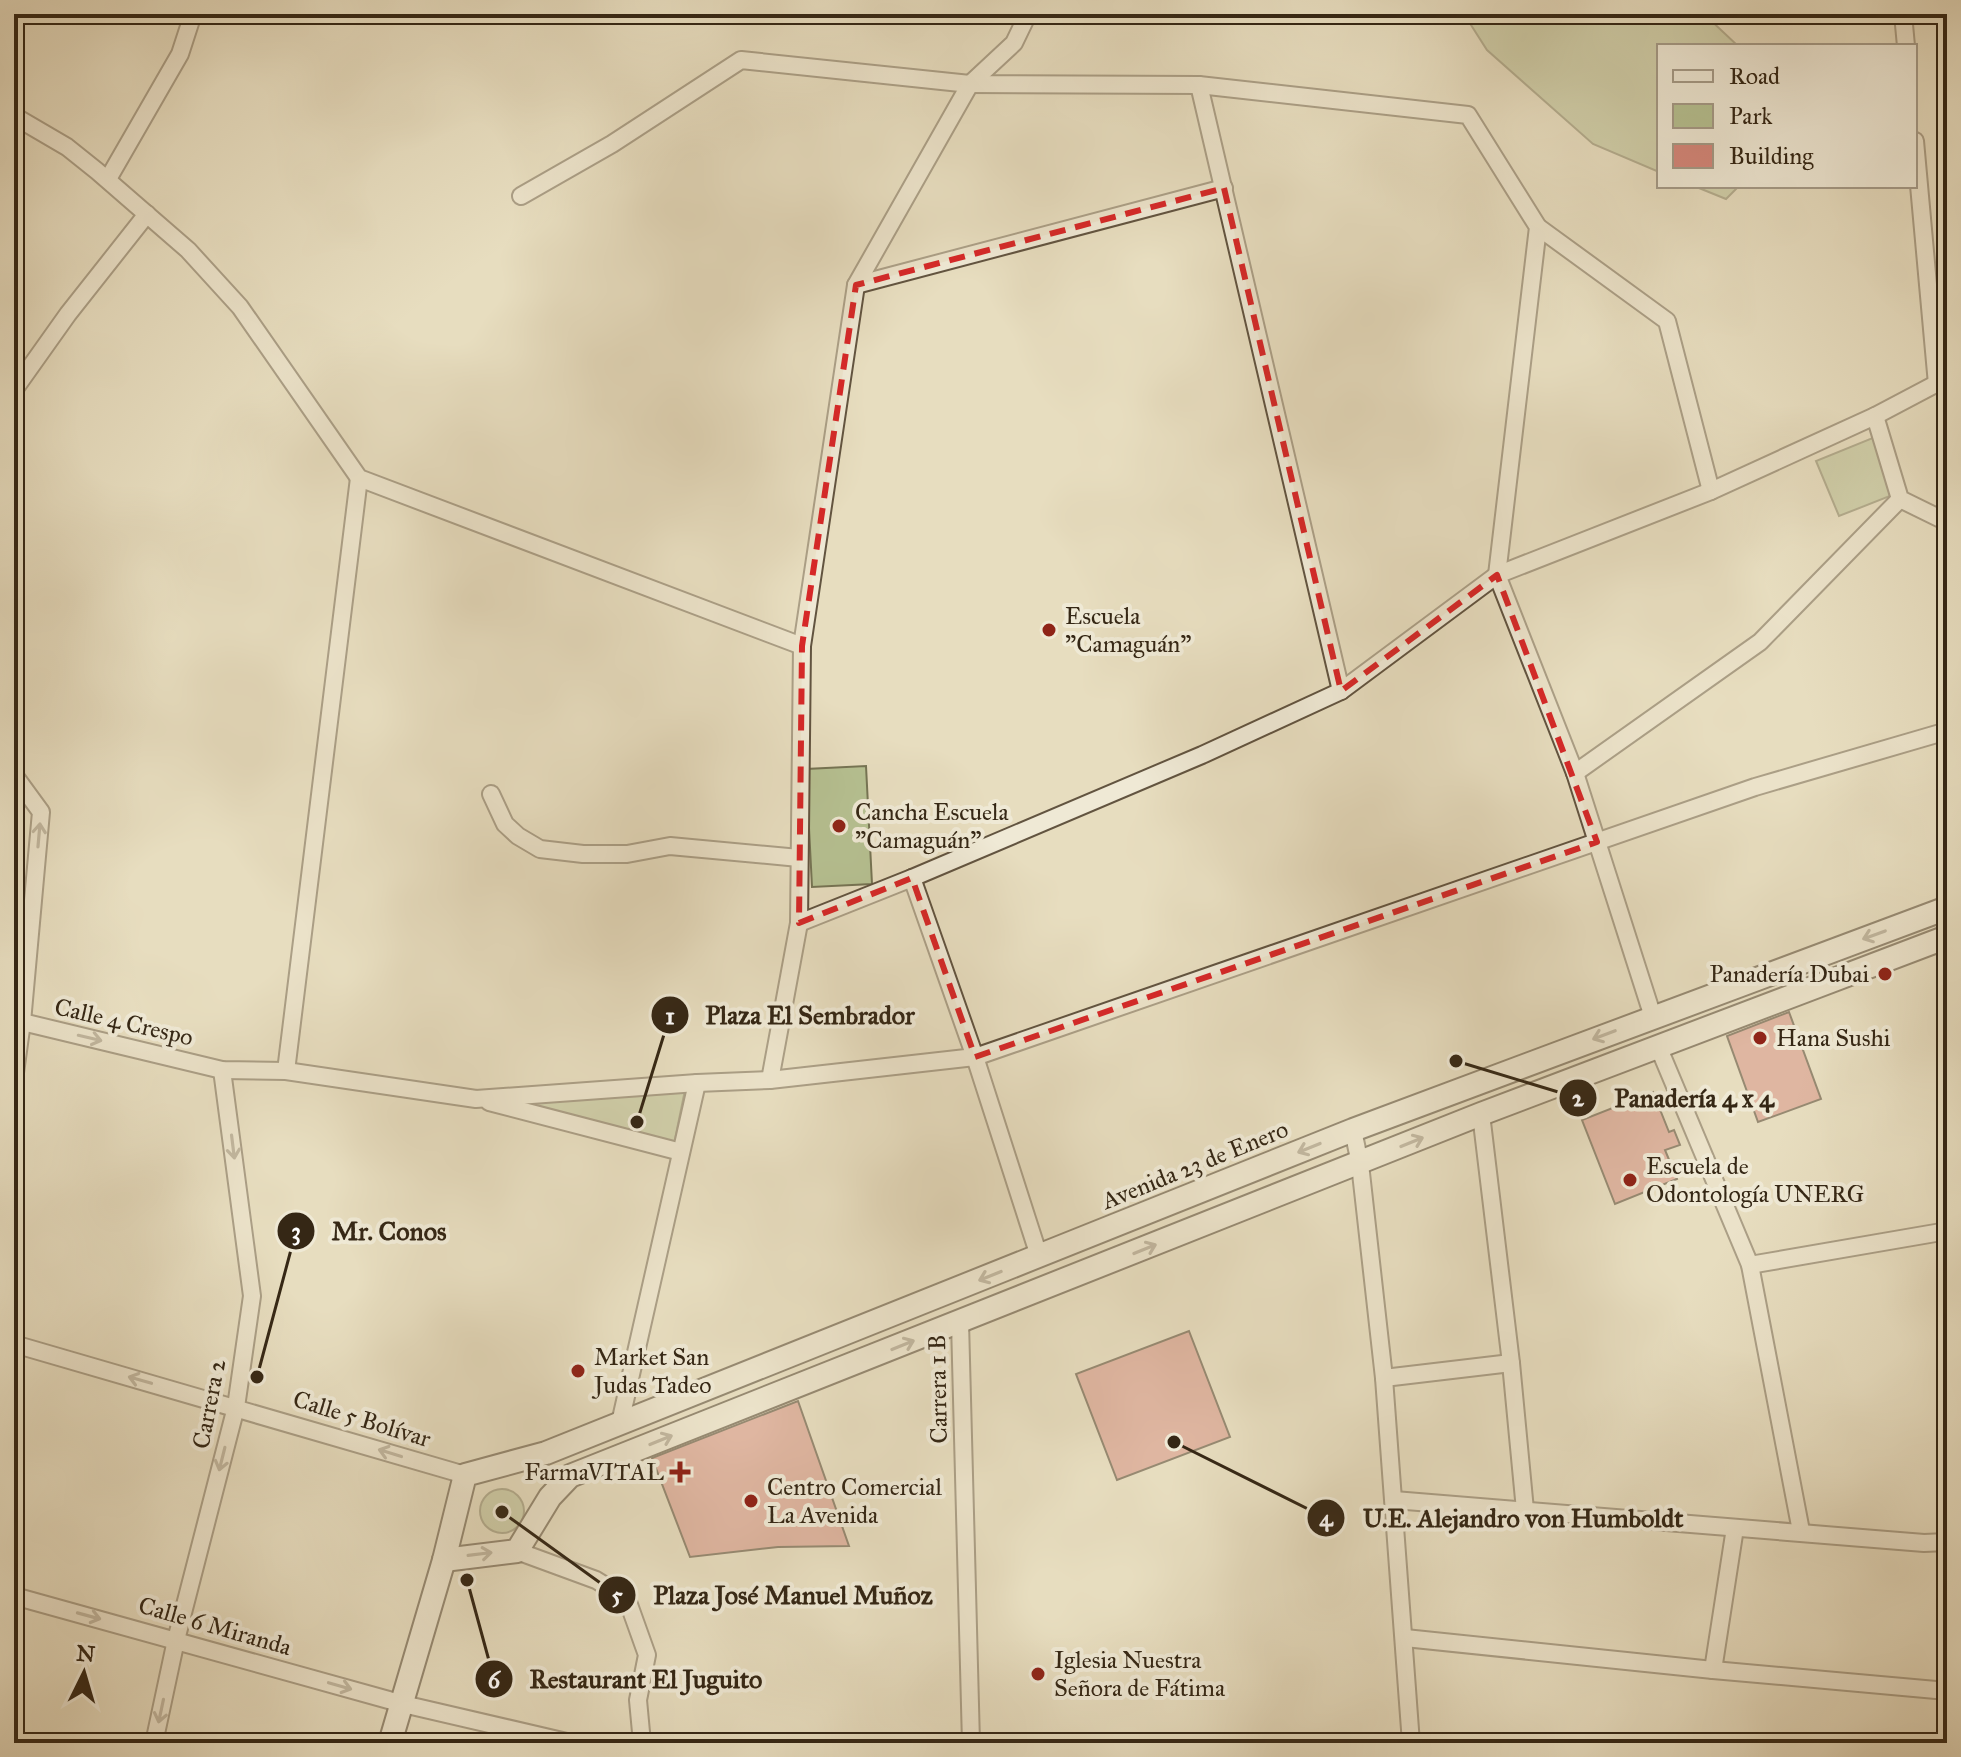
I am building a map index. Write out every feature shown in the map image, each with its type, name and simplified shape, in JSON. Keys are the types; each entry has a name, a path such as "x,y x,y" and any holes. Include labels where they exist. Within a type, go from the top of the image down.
{"main road":[{"name":"Avenida 23 de Enero","path":"465,1475 546,1453 1353,1130 1947,908"},
{"path":"444,1560 517,1551 550,1497 570,1476 1481,1114 1947,937"},
{"path":"390,1743 444,1560 465,1475"}],"street":[{"path":"108,179 180,54 193,14"},
{"path":"770,1080 799,923 802,646 856,285 970,84 1014,43 1028,14"},
{"path":"1903,14 1906,44"},
{"path":"521,196 612,144 741,60 970,84 1199,85 1468,115 1538,227 1667,321 1711,491"},
{"path":"1199,85 1341,691"},
{"path":"14,116 67,147 188,250 240,307 359,478 802,646"},
{"path":"799,923 1202,755 1341,691 1497,575 1711,491 1875,416 1942,381 1917,159"},
{"path":"856,285 1224,188"},
{"path":"14,390 68,314 147,214"},
{"path":"1538,227 1497,575 1575,773 1653,1017"},
{"path":"1875,416 1900,499 1947,522"},
{"path":"286,1071 359,478"},
{"path":"1575,773 1760,642 1900,499"},
{"path":"476,1099 770,1080 975,1057 1755,787 1947,731"},
{"path":"14,775 41,812 14,1080"},
{"path":"491,794 505,824 540,849 583,854 632,854 670,846 799,858"},
{"path":"912,878 975,1057 1039,1256"},
{"name":"Calle 4 Crespo","path":"18,1021 222,1070 286,1071 476,1099"},
{"path":"1658,1046 1750,1265 1801,1531"},
{"name":"Carrera 2","path":"154,1743 176,1640 236,1407 252,1296 222,1070"},
{"path":"620,1423 697,1083"},
{"path":"476,1099 681,1152"},
{"path":"1481,1114 1525,1510"},
{"path":"1353,1130 1360,1164 1384,1378 1411,1743"},
{"path":"1750,1265 1947,1231"},
{"name":"Carrera 1 B","path":"960,1322 971,1743"},
{"name":"Calle 5 Bolívar","path":"14,1344 465,1475"},
{"path":"1384,1378 1511,1363"},
{"path":"1394,1500 1924,1543 1947,1542"},
{"path":"1713,1670 1735,1528"},
{"path":"517,1551 596,1580 627,1599 647,1655 638,1700 642,1743"},
{"name":"Calle 6 Miranda","path":"14,1596 403,1704 563,1742"},
{"path":"1405,1638 1947,1691"}],"highlighted area":[{"path":"1224,188 1341,691 1497,575 1597,842 975,1057 912,878 799,923 802,646 856,285"}],"green space":[{"path":"1464,14 1704,14 1736,44 1657,44 1657,171 1593,144 1487,50"},
{"path":"1699,188 1737,188 1726,199"},
{"path":"1875,437 1890,496 1839,516 1816,461"},
{"name":"Cancha Escuela \"Camaguán\"","path":"866,766 872,884 812,887 806,769"},
{"path":"685,1090 674,1144 518,1101"},
{"path":"502,1489 518,1495 524,1511 518,1527 502,1533 486,1527 480,1511 486,1495"}],"building":[{"path":"1789,1012 1821,1099 1758,1122 1727,1036"},
{"path":"1653,1092 1669,1132 1674,1130 1680,1145 1665,1150 1677,1179 1615,1204 1582,1120"},
{"path":"1189,1331 1230,1437 1117,1480 1076,1374"},
{"name":"Centro Comercial La Avenida","path":"798,1401 849,1546 778,1547 690,1557 652,1458"}],"place":[{"name":"Escuela \"Camaguán\"","path":"1049,630"},
{"name":"Cancha Escuela \"Camaguán\"","path":"839,826"},
{"name":"Panadería Dubai","path":"1885,974"},
{"name":"Hana Sushi","path":"1760,1038"},
{"name":"Panadería 4 x 4","path":"1456,1061"},
{"name":"Plaza El Sembrador","path":"637,1122"},
{"name":"Escuela de Odontología UNERG","path":"1630,1180"},
{"name":"Market San Judas Tadeo","path":"578,1371"},
{"name":"Mr. Conos","path":"257,1377"},
{"name":"U.E. Alejandro von Humboldt","path":"1174,1442"},
{"name":"FarmaVITAL","path":"680,1472"},
{"name":"Centro Comercial La Avenida","path":"751,1501"},
{"name":"Plaza José Manuel Muñoz","path":"502,1512"},
{"name":"Restaurant El Juguito","path":"467,1580"},
{"name":"Iglesia Nuestra Señora de Fátima","path":"1038,1674"}]}
